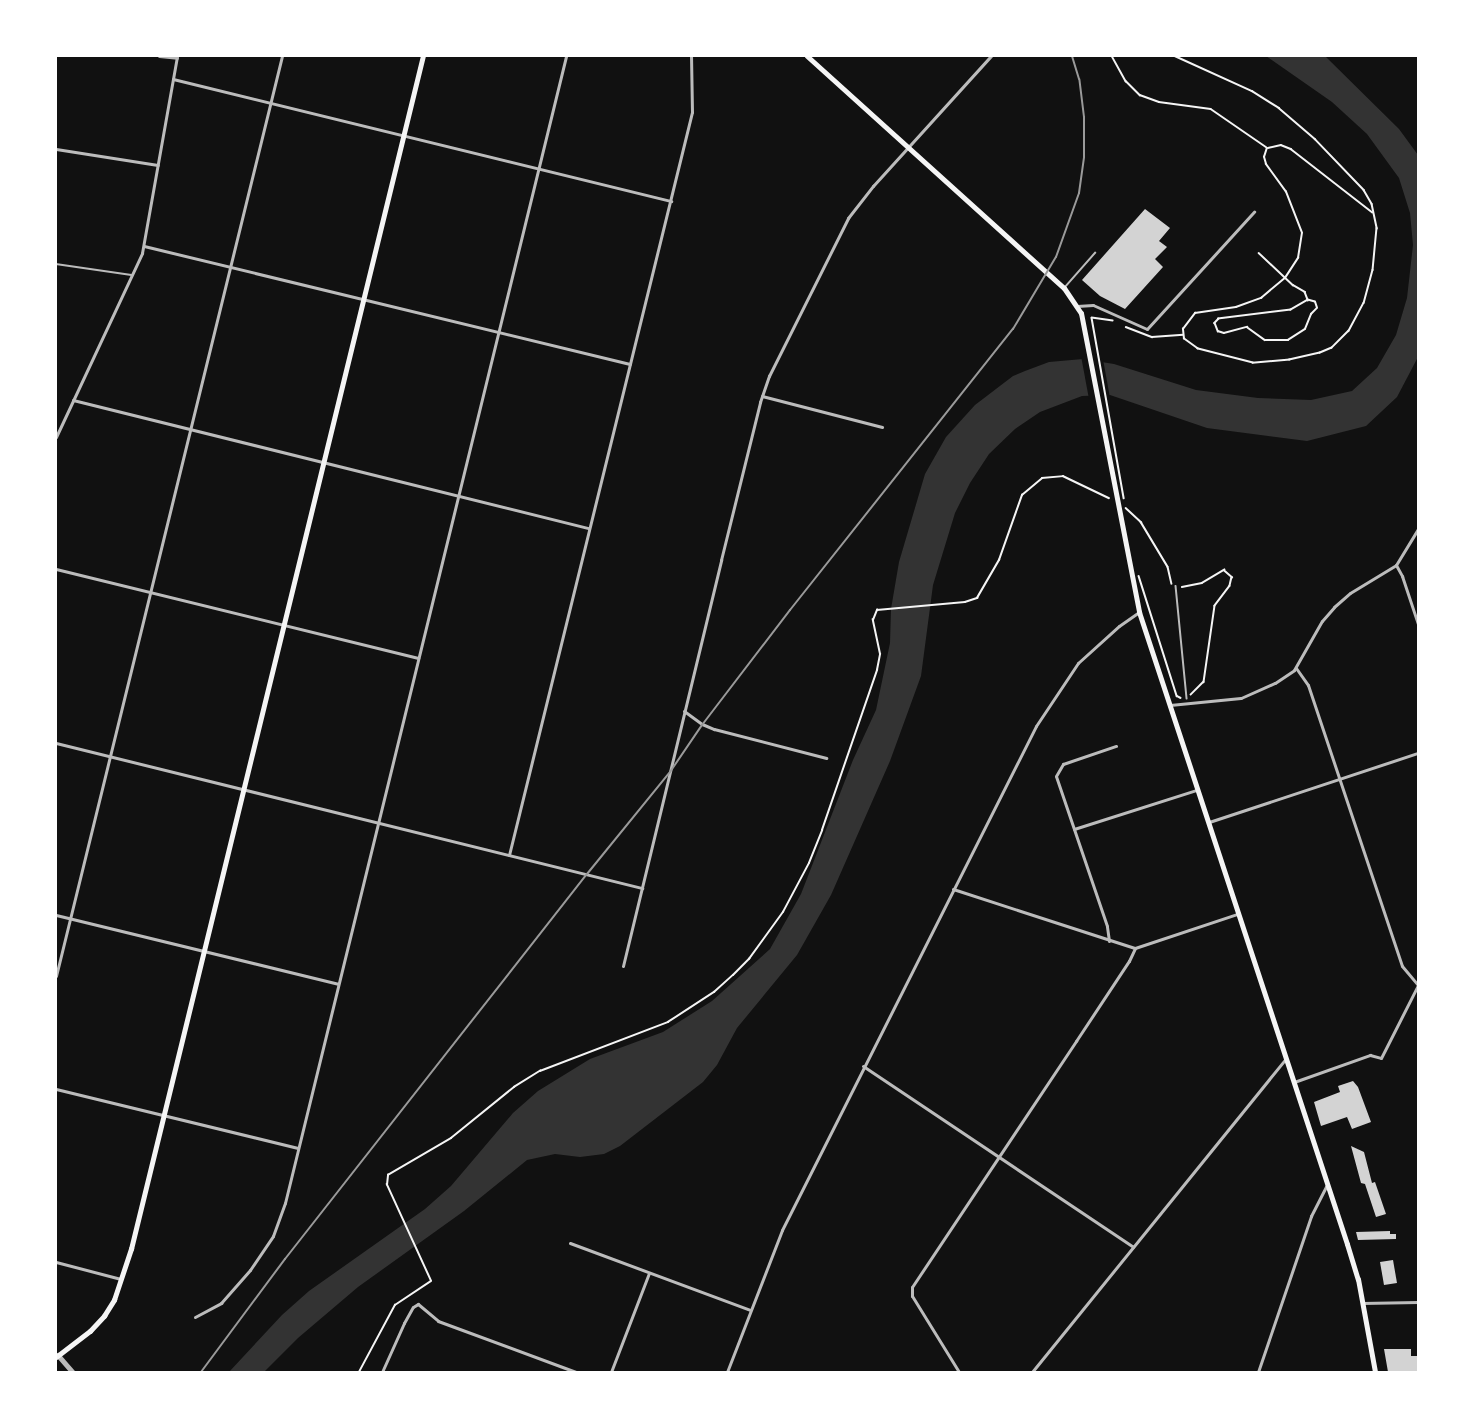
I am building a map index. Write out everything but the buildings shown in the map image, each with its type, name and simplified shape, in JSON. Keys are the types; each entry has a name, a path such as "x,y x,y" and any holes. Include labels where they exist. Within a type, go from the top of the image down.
{"main road":[{"path":"57,1356 106,1318 122,1279 164,1116 423,56"},
{"path":"807,56 1062,286 1077,306 1086,332 1139,612 1358,1279 1375,1372"}],"street":[{"path":"56,437 144,246 177,57 159,56"},
{"path":"56,976 282,56"},
{"path":"195,1317 221,1303 266,1249 280,1220 567,56"},
{"path":"509,855 692,112 690,56"},
{"path":"623,966 762,396 819,272 848,218 907,148 991,56"},
{"path":"173,79 671,201"},
{"path":"56,149 158,165"},
{"path":"1077,306 1086,303 1093,305 1147,329 1254,212"},
{"path":"144,246 630,364"},
{"path":"762,396 882,427"},
{"path":"73,400 588,528"},
{"path":"1169,705 1241,698 1275,683 1296,668 1322,621 1334,608 1350,593 1396,565 1419,529"},
{"path":"1396,565 1419,624"},
{"path":"56,569 418,658"},
{"path":"727,1372 782,1230 1036,726 1061,684 1089,651 1139,612"},
{"path":"1294,1082 1370,1055 1381,1058 1418,984 1402,966 1308,685 1296,668"},
{"path":"684,711 702,724 714,729 826,758"},
{"path":"56,742 642,888"},
{"path":"1109,941 1107,926 1057,771 1063,764 1116,746"},
{"path":"1207,823 1419,753"},
{"path":"1074,829 1196,790"},
{"path":"953,889 1135,948 1237,914"},
{"path":"56,915 338,984"},
{"path":"959,1372 911,1291 1129,961 1135,948"},
{"path":"1032,1372 1285,1060"},
{"path":"863,1066 1133,1247"},
{"path":"56,1089 298,1148"},
{"path":"1258,1372 1311,1216 1327,1184"},
{"path":"570,1243 750,1310"},
{"path":"56,1262 122,1279"},
{"path":"611,1372 648,1273"},
{"path":"1362,1303 1419,1302"},
{"path":"382,1372 404,1323 417,1304 438,1321 576,1372"},
{"path":"57,1356 73,1372"}],"lane":[{"path":"1062,286 1095,253"},
{"path":"56,264 132,275"},
{"path":"1176,586 1187,698"}],"path":[{"path":"1112,56 1126,81 1140,95 1159,102 1211,109 1267,148 1281,145 1291,149 1348,191 1374,214"},
{"path":"1175,56 1252,91 1279,108 1315,139 1364,190 1374,214 1376,244 1369,289 1349,331 1332,348 1290,360 1253,363 1198,349 1184,339 1183,329 1195,313 1250,303 1261,298 1285,278 1299,258 1302,233 1286,192 1266,164 1264,157 1267,148"},
{"path":"1259,253 1285,278 1305,292 1308,300"},
{"path":"1308,300 1315,302 1317,308 1311,314 1305,329 1288,340 1265,340 1247,327 1221,332 1215,326 1219,318 1291,310 1308,300"},
{"path":"1094,330 1128,514"},
{"path":"359,1372 395,1305 404,1297 429,1284 430,1278 389,1191 386,1180 392,1170 451,1138 514,1087 552,1065 668,1022 714,993 749,959 783,912 809,863 877,670 880,654 874,614 883,608 965,602 976,598 1004,548 1016,506 1032,484 1052,476 1063,476 1105,496"},
{"path":"1135,514 1168,567 1170,580 1176,586 1202,583 1224,570 1232,578 1230,586 1215,606 1204,682 1187,698 1177,696 1138,572"}],"shaded area":[{"path":"1266,56 1325,56 1399,129 1418,155 1418,357 1397,397 1366,426 1307,441 1207,428 1110,395 1082,396 1040,412 1015,429 989,454 970,483 955,513 933,585 921,676 890,761 831,895 797,955 737,1028 717,1065 703,1082 620,1146 604,1154 580,1157 555,1154 527,1160 464,1211 358,1287 298,1338 264,1372 229,1372 282,1315 309,1291 425,1209 451,1186 513,1113 538,1091 590,1059 663,1032 712,1001 770,949 801,894 853,760 876,710 890,643 891,609 899,562 925,474 946,437 975,405 1013,376 1049,362 1083,359 1114,364 1196,390 1258,398 1311,400 1352,391 1377,368 1396,335 1407,298 1413,245 1410,213 1399,178 1367,134 1332,102"}],"pier":[{"path":"1081,356 1103,359 1110,398 1089,399"}],"railway":[{"path":"201,1372 285,1259 587,874 670,772 702,725 790,610 1013,329 1056,257 1079,193 1084,157 1084,117 1079,79 1072,56"}]}
